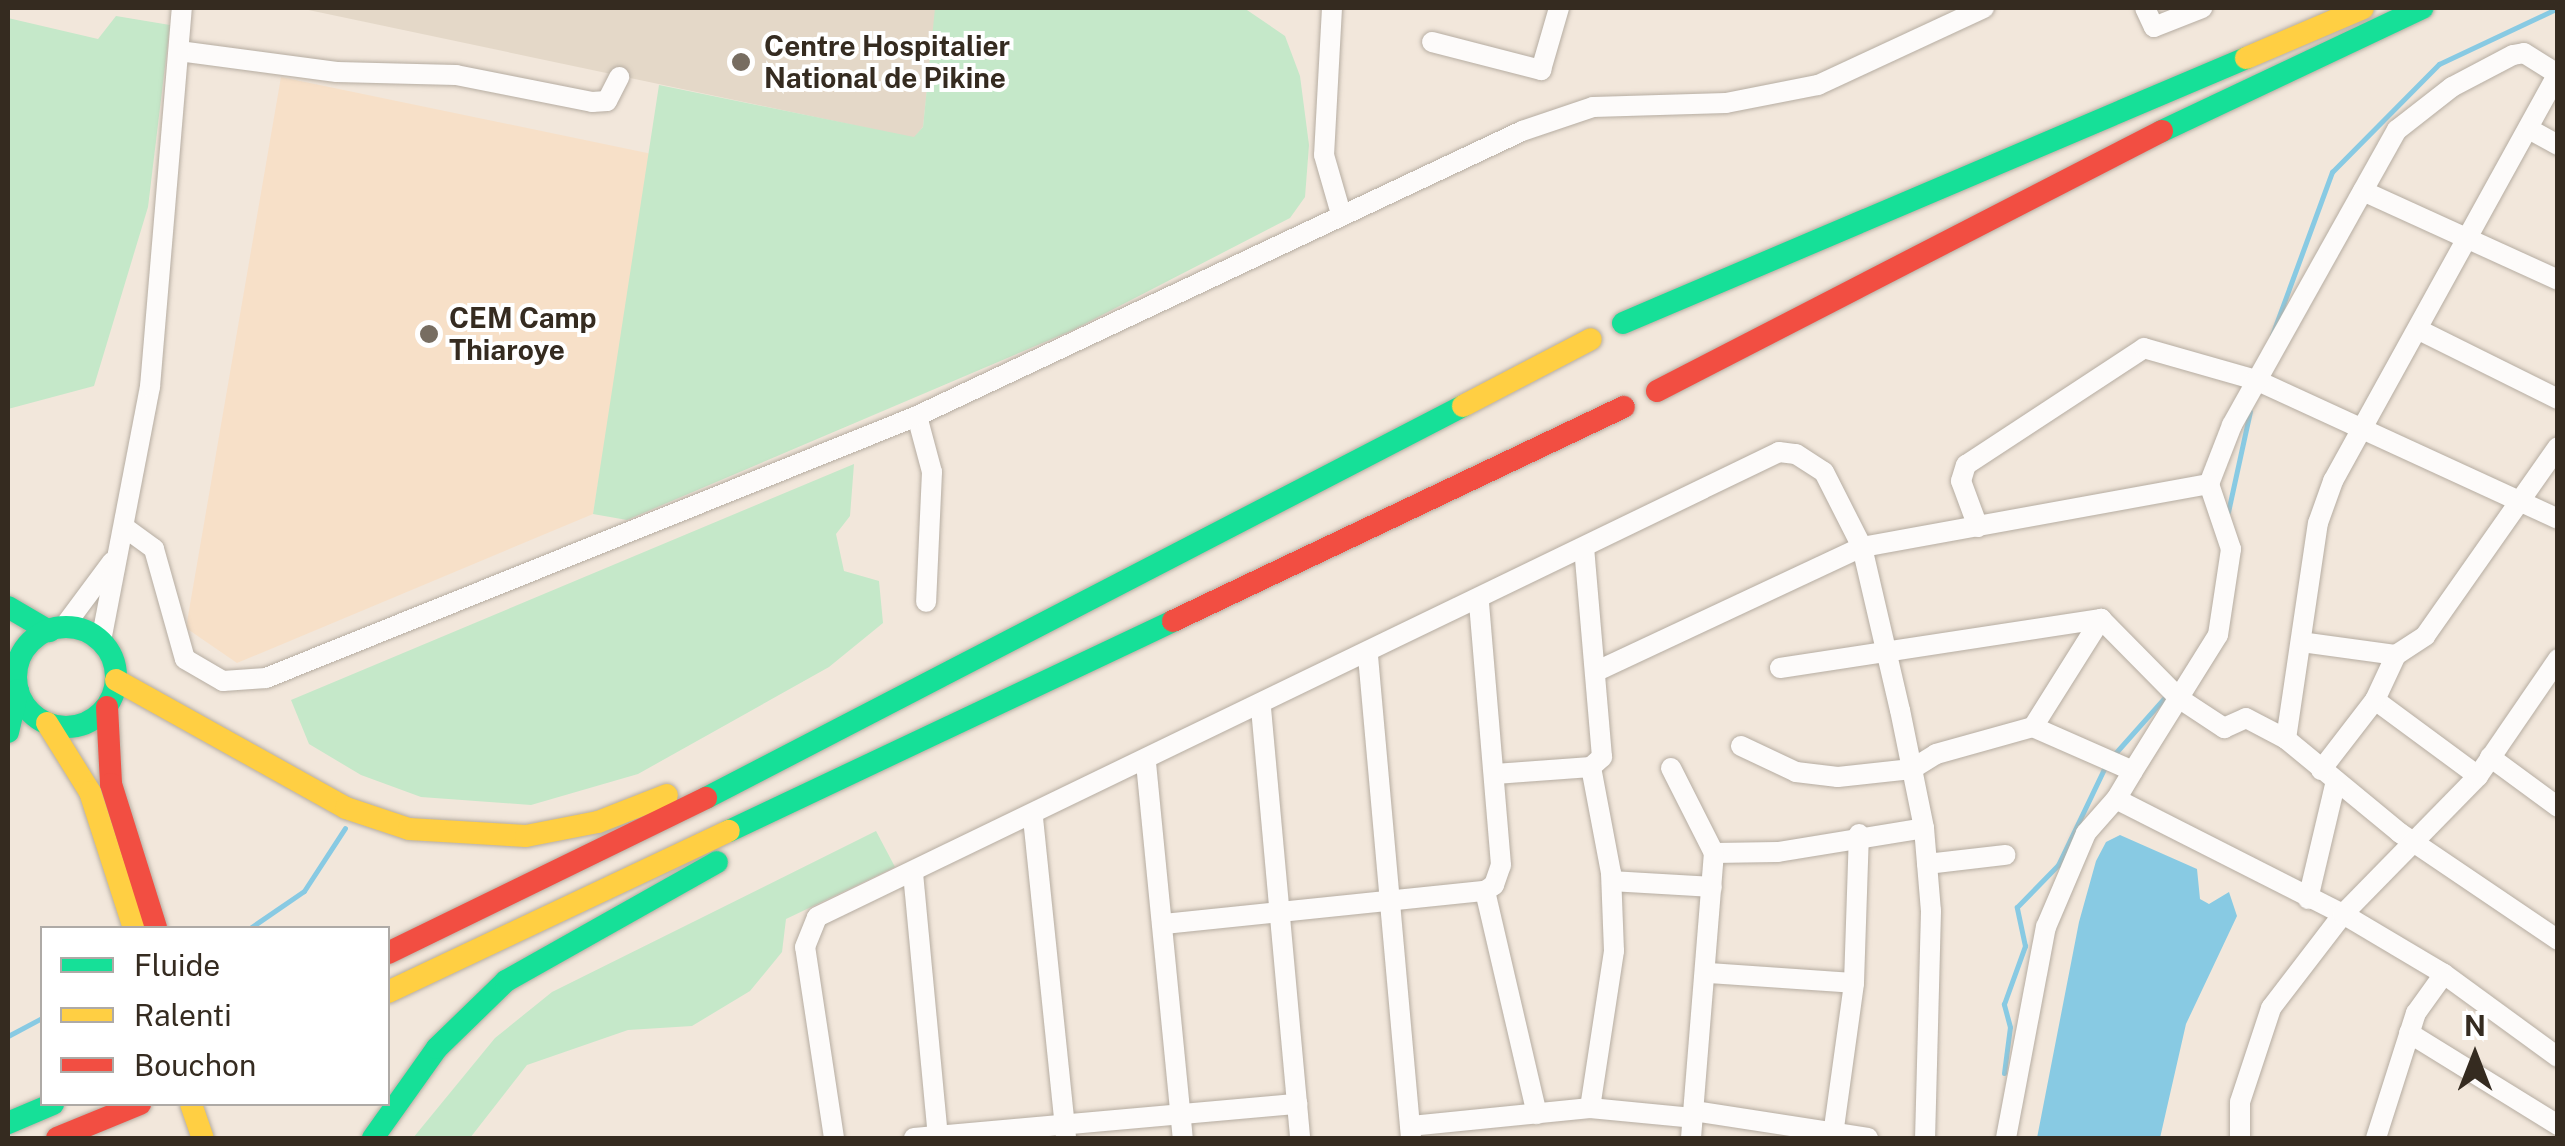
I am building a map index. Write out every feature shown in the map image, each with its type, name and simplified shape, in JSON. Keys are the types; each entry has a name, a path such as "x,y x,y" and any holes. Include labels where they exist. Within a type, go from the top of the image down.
{"main road":[{"path":"1623,323 2363,8"},
{"path":"1656,391 2112,156 2422,8"},
{"path":"390,952 772,766 1591,339"},
{"path":"390,991 782,811 1624,408"},
{"path":"8,607 56,629 100,641 116,680 346,808 446,835 562,831 727,769 772,766"},
{"path":"8,732 20,658 56,629"},
{"path":"14,680 47,723 90,792 133,926"},
{"path":"116,680 107,707 111,784 155,926"},
{"path":"47,723 80,725 107,707"},
{"path":"374,1138 424,1063 506,981 754,840 782,811"},
{"path":"8,1122 48,1106"},
{"path":"57,1138 135,1106"},
{"path":"204,1115 224,1138"}],"street":[{"path":"100,641 150,388 182,8"},
{"path":"1332,8 1324,155 1341,214"},
{"path":"1432,42 1542,70 1558,8"},
{"path":"124,527 154,548 184,659 223,681 254,680 916,416 1522,131 1593,107 1726,103 1818,85 1984,8"},
{"path":"2145,8 2154,27 2202,8"},
{"path":"179,51 336,72 456,75 592,102 607,102 619,77"},
{"path":"2006,1138 2046,927 2086,833 2116,799 2218,636 2228,595 2231,549 2208,484 2256,380 2398,130 2452,86 2524,52 2557,73 2421,331 2344,458 2318,523 2286,739"},
{"path":"2530,128 2558,145"},
{"path":"2363,191 2558,280"},
{"path":"2421,331 2558,399"},
{"path":"1978,527 1960,481 1966,465 2144,348 2256,380 2558,519"},
{"path":"916,416 932,472 926,602"},
{"path":"2308,898 2329,775 2375,700 2396,655 2426,636 2558,447"},
{"path":"834,1138 805,933 816,918 1368,656 1779,452 1796,454 1824,472 1862,547 1887,650 1924,828 1927,864 1934,972 1925,1138"},
{"path":"1597,671 1862,547 2208,484"},
{"path":"1584,548 1604,748 1591,767 1612,881 1612,993 1590,1108"},
{"path":"56,629 116,556"},
{"path":"1479,602 1502,865 1485,891 1537,1114"},
{"path":"2100,619 2180,699 2224,728 2246,718 2286,739 2417,844 2558,940"},
{"path":"1780,668 2100,619"},
{"path":"2034,727 2100,619"},
{"path":"2301,642 2396,655"},
{"path":"1368,656 1411,1132 1590,1108 1868,1138"},
{"path":"2240,1138 2240,1102 2271,1008 2343,914 2417,844 2478,776 2558,660"},
{"path":"2375,700 2478,776"},
{"path":"1260,708 1300,1138"},
{"path":"1742,746 1808,775 1912,769 1929,756 2034,727 2133,770"},
{"path":"2490,757 2558,807"},
{"path":"1146,763 1183,1138"},
{"path":"1495,774 1591,767"},
{"path":"1671,768 1714,852 1708,972 1693,1122"},
{"path":"2116,799 2343,914 2444,974 2558,1057"},
{"path":"1033,818 1065,1131"},
{"path":"1714,852 1778,852 1859,834 1924,828"},
{"path":"1833,1135 1854,983 1859,834"},
{"path":"1927,864 2006,855"},
{"path":"913,873 938,1137"},
{"path":"1612,881 1712,887"},
{"path":"1164,924 1485,891"},
{"path":"1708,972 1854,983"},
{"path":"2376,1138 2409,1032 2444,974"},
{"path":"2409,1032 2558,1125"},
{"path":"914,1138 1065,1131 1180,1113 1296,1104"}],"shaded area":[{"name":"Centre Hospitalier National de Pikine","path":"299,8 936,8 923,127 914,138"},
{"name":"CEM Camp Thiaroye","path":"281,77 652,154 593,514 237,663 186,628"}],"green space":[{"path":"935,8 1244,8 1285,36 1300,76 1309,145 1305,197 1290,218 1073,330 627,520 593,514 659,85 914,137 923,127"},
{"path":"116,16 170,25 148,207 94,386 8,409 8,18 98,39"},
{"path":"854,464 850,516 836,534 844,571 879,581 883,623 829,667 638,774 531,805 421,797 361,775 309,744 291,700"},
{"path":"876,831 895,867 786,919 782,952 750,991 692,1026 628,1030 527,1065 470,1138 413,1138 495,1038 552,992"}],"water":[{"path":"2120,835 2197,869 2200,899 2209,904 2229,892 2237,916 2186,1024 2160,1138 2037,1138 2079,922 2096,861 2106,842"}],"waterway":[{"path":"2272,335 2332,172 2439,64 2558,8"},
{"path":"2228,512 2250,411"},
{"path":"2111,758 2166,696"},
{"path":"2004,1073 2010,1027 2004,1004 2025,946 2017,907 2058,865 2105,767"},
{"path":"253,926 304,891 345,828"},
{"path":"8,1036 40,1019"}],"traffic: fast":[{"path":"2162,131 2422,8"},
{"path":"1623,323 2246,58"},
{"path":"706,798 1463,406"},
{"path":"8,607 49,631"},
{"path":"729,831 1173,621"},
{"path":"66,627 85,631 101,642 112,658 116,677 112,696 101,712 85,723 66,727 47,723 31,712 20,696 16,677 20,658 31,642 47,631 66,627"},
{"path":"8,732 18,690"},
{"path":"373,1138 437,1048 506,981 717,862"},
{"path":"8,1123 48,1106"}],"traffic: slow":[{"path":"2246,58 2363,8"},
{"path":"1463,406 1591,339"},
{"path":"116,680 346,808 409,829 526,836 598,822 667,795"},
{"path":"47,723 90,792 133,926"},
{"path":"390,991 729,831"},
{"path":"192,1106 203,1138"}],"traffic: jam":[{"path":"1657,391 2162,131"},
{"path":"1173,621 1624,407"},
{"path":"107,707 111,784 155,926"},
{"path":"390,952 706,798"},
{"path":"57,1138 135,1106"}],"place":[{"name":"Centre Hospitalier National de Pikine","path":"741,62"},
{"name":"CEM Camp Thiaroye","path":"429,334"}]}
